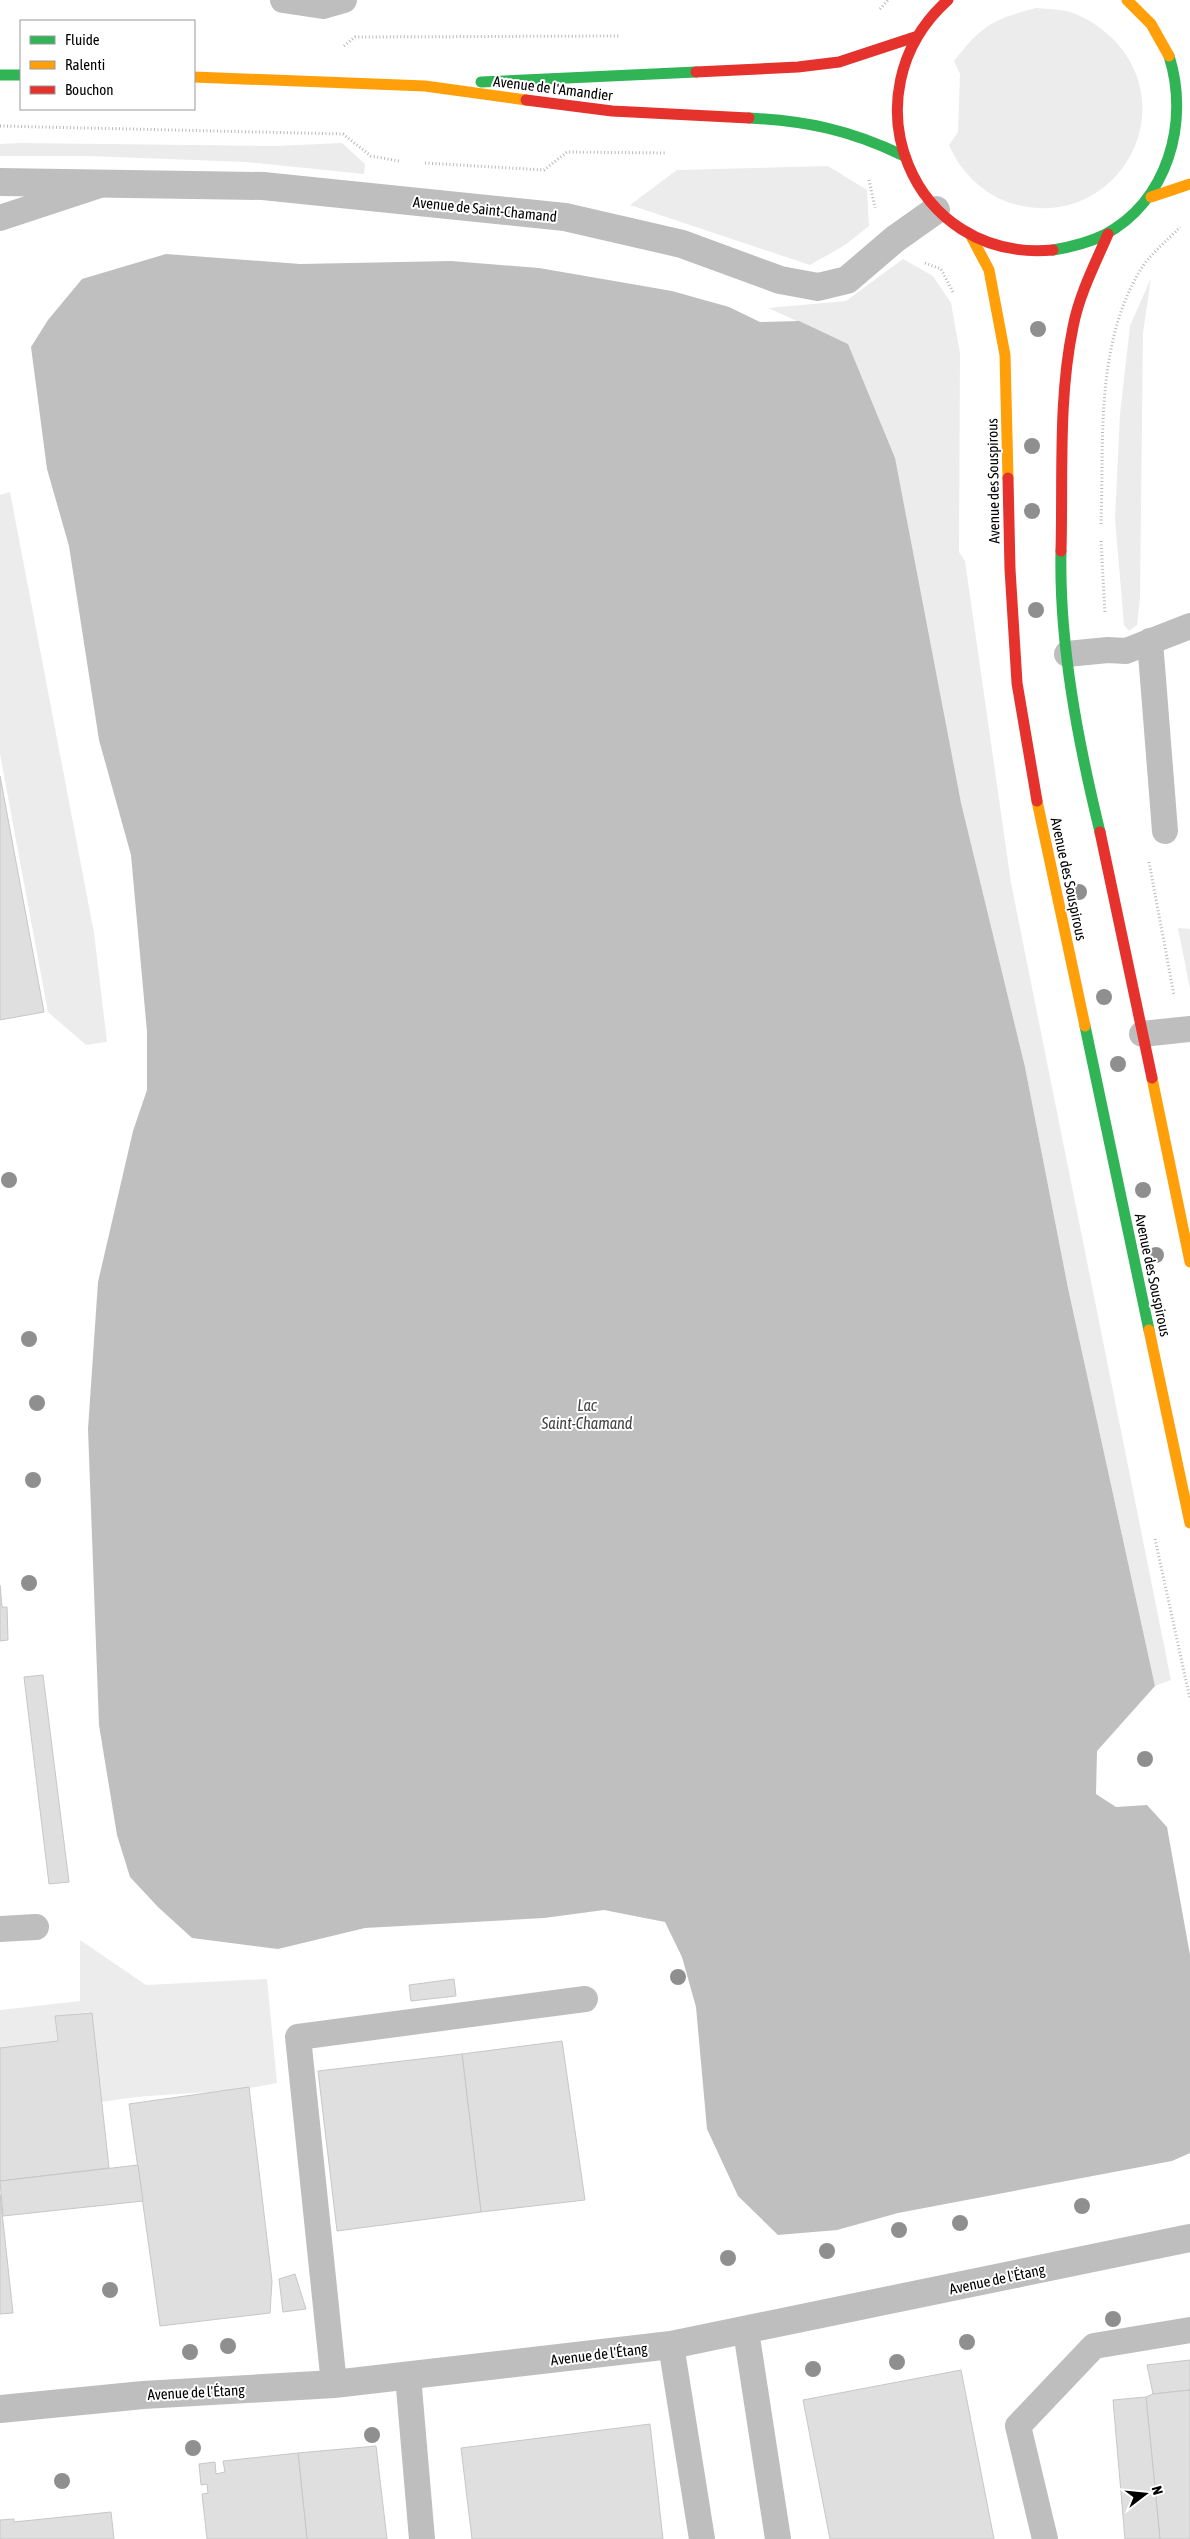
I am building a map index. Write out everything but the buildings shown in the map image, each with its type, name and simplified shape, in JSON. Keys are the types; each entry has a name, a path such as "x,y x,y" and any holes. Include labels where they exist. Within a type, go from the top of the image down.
{"main road":[{"path":"948,0 938,8 915,37 899,74 895,115 902,155 916,185 936,210 971,236 1016,251 1063,251 1108,234 1131,218 1150,197 1169,164 1179,127 1179,90 1168,53 1159,34 1135,5 1127,0"},
{"path":"1158,17 1159,34"},
{"path":"425,86 663,72 798,67 839,62 915,37"},
{"path":"1168,53 1183,64"},
{"path":"0,76 20,75"},
{"name":"Avenue de l'Amandier","path":"195,77 425,86 612,111 798,121 869,139 902,155"},
{"path":"1150,197 1190,184"},
{"path":"1108,234 1087,282 1072,326 1065,375 1061,559 1067,654 1083,762 1104,850 1190,1262"},
{"name":"Avenue des Souspirous","path":"971,236 989,270 1005,355 1010,569 1017,683 1042,826 1190,1523"}],"street":[{"name":"Avenue de Saint-Chamand","path":"0,182 263,186 565,217 682,244 780,280 818,287 847,280 895,239 936,210"},
{"name":"Avenue de l'Étang","path":"0,2410 143,2395 334,2384 670,2345 746,2331 1190,2238"}],"lane":[{"path":"283,0 323,6 344,0"},
{"path":"0,218 108,183"},
{"path":"1067,654 1108,650 1126,651 1190,626"},
{"path":"1150,641 1165,831"},
{"path":"1142,1034 1190,1029"},
{"path":"0,1929 36,1927"},
{"path":"334,2384 298,2037 584,1999"},
{"path":"1045,2539 1018,2426 1094,2346 1190,2330"},
{"path":"746,2331 778,2539"},
{"path":"670,2345 702,2539"},
{"path":"408,2376 422,2539"}],"path":[{"path":"335,45 344,46 355,37 621,36"},
{"path":"0,126 343,134 371,156 403,161"},
{"path":"421,163 544,170 566,152 672,153"},
{"path":"1105,378 1121,313 1141,268 1182,225"},
{"path":"923,262 941,268 956,298"}],"shaded area":[{"path":"1036,8 1062,10 1076,14 1112,38 1133,68 1142,99 1140,130 1128,159 1108,183 1082,200 1050,208 1014,204 993,195 967,174 949,145 958,132 960,74 954,61 973,39 989,25 1009,16"},
{"path":"342,143 365,164 364,174 246,162 88,156 0,156 0,144 275,146"},
{"path":"828,166 867,190 869,226 845,245 810,265 630,205 677,170"},
{"path":"903,259 933,276 951,303 960,353 959,552 965,561 1011,883 1171,1680 1155,1686 1068,1288 1025,1067 848,344 768,308 846,301"},
{"path":"1151,278 1143,333 1140,598 1137,625 1129,631 1124,625 1115,519 1120,414 1130,326"},
{"path":"10,492 94,933 107,1042 86,1045 48,1012 0,754 0,495"},
{"path":"1178,928 1190,929 1190,989"},
{"path":"80,1940 146,1985 267,1979 277,2083 233,2090 145,2096 102,2102 89,2012 55,2016 57,2041 0,2048 0,2010 80,2001"}],"water":[{"name":"Lac Saint-Chamand","path":"166,254 300,264 451,261 539,268 672,291 729,307 760,322 799,321 848,344 895,458 961,803 1025,1067 1068,1288 1155,1686 1097,1751 1096,1794 1116,1807 1147,1805 1167,1827 1190,1955 1190,2153 1172,2161 898,2213 837,2230 778,2235 738,2196 707,2129 696,2007 682,1957 665,1922 604,1910 544,1918 365,1928 278,1949 192,1938 158,1907 130,1877 117,1835 99,1725 88,1429 98,1282 133,1131 147,1090 147,1032 131,855 99,740 69,546 47,469 31,347 48,320 82,279"}],"traffic: fast":[{"path":"1053,250 1079,244 1104,235 1126,220 1144,202 1158,181 1168,158 1175,133 1177,107 1175,81 1169,56"},
{"path":"481,82 696,72"},
{"path":"0,75 20,75"},
{"path":"749,118 770,119 828,128 864,139 902,155"},
{"path":"1061,551 1061,586 1067,657 1077,728 1100,832"},
{"path":"1085,1026 1149,1330"}],"traffic: slow":[{"path":"1127,0 1151,24 1169,56"},
{"path":"195,77 425,86 526,100"},
{"path":"1151,197 1190,184"},
{"path":"971,236 989,270 1005,355 1008,478"},
{"path":"1037,801 1085,1026"},
{"path":"1152,1078 1190,1262"},
{"path":"1149,1330 1190,1523"}],"traffic: jam":[{"path":"948,0 917,38 901,80 898,123 908,165 930,201 962,230 1003,247 1053,250"},
{"path":"696,72 798,67 839,62 915,37"},
{"path":"526,100 612,111 749,118"},
{"path":"1061,551 1062,438 1068,354 1079,303 1108,234"},
{"path":"1008,478 1010,569 1017,683 1037,801"},
{"path":"1100,832 1152,1078"}]}
